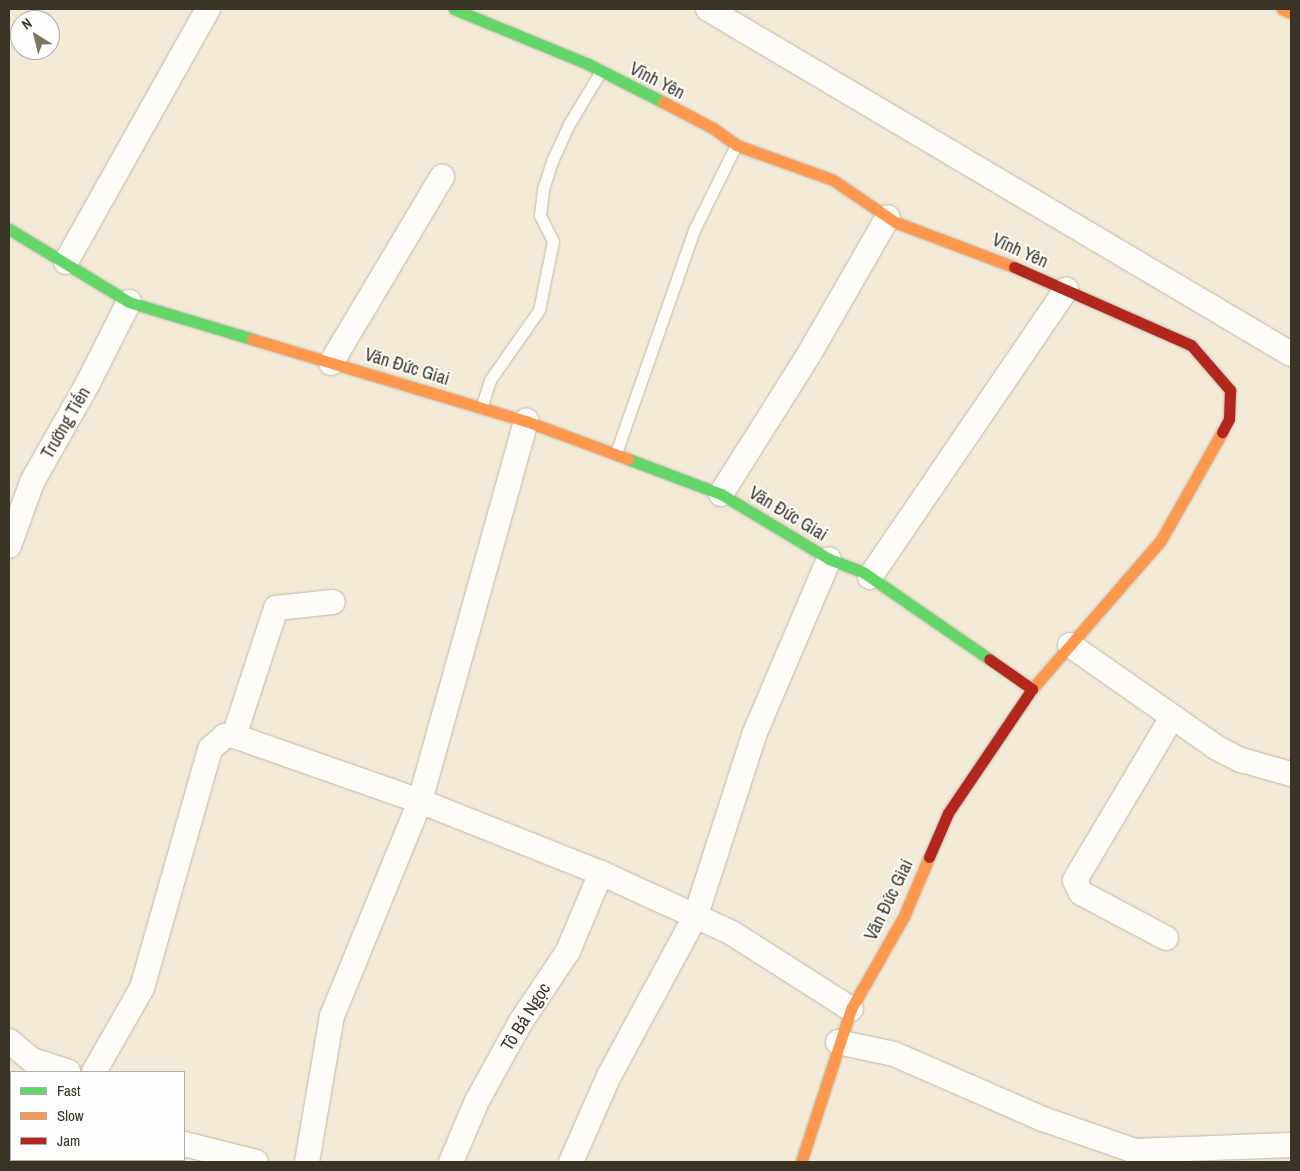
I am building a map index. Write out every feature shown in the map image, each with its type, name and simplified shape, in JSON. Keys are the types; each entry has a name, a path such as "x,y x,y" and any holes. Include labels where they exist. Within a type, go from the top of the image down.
{"street":[{"path":"66,262 208,9"},
{"name":"Vĩnh Yên","path":"454,9 601,71 713,128 736,146 832,180 888,217 983,254 1191,344 1230,390 1229,419 1161,540 1032,689"},
{"path":"708,9 1291,354"},
{"path":"1282,9 1291,13"},
{"path":"332,363 442,176"},
{"path":"721,494 808,356 888,217"},
{"name":"Văn Đức Giai","path":"9,229 130,302 526,421 616,453 721,494 830,559 870,576 934,618 986,660 1032,689 948,812 904,916 851,1009 838,1042 801,1162"},
{"path":"870,576 1066,290"},
{"name":"Trường Tiến","path":"9,546 32,482 88,383 130,302"},
{"path":"308,1162 332,1016 420,801 526,421"},
{"path":"571,1162 609,1076 696,915 754,735 830,559"},
{"path":"234,736 276,608 333,602"},
{"path":"1070,645 1172,717 1241,760 1291,774"},
{"path":"1166,938 1081,893 1074,880 1172,717"},
{"path":"95,1071 142,988 210,749 217,741 234,736 420,801 602,873 696,915 760,949 851,1009"},
{"name":"Tô Bá Ngọc","path":"450,1162 477,1100 520,1023 568,951 602,873"},
{"path":"9,1041 32,1060 65,1071"},
{"path":"838,1042 894,1054 1132,1157 1291,1145"},
{"path":"185,1144 256,1162"}],"lane":[{"path":"482,408 490,380 539,310 554,241 540,215 543,189 552,160 569,124 601,71"},
{"path":"616,453 695,228 736,146"}],"traffic: fast":[{"path":"454,9 588,64 663,102"},
{"path":"9,229 129,302 252,339"},
{"path":"628,459 721,494 829,559 863,572 989,659"}],"traffic: slow":[{"path":"1282,9 1291,13"},
{"path":"663,102 713,128 736,145 833,180 895,222 1014,267"},
{"path":"252,339 526,421 628,459"},
{"path":"1032,689 1161,540 1222,432"},
{"path":"801,1162 851,1009 904,916 929,857"}],"traffic: jam":[{"path":"1014,267 1191,345 1230,390 1229,419 1222,432"},
{"path":"929,857 948,813 1032,689 989,659"}]}
